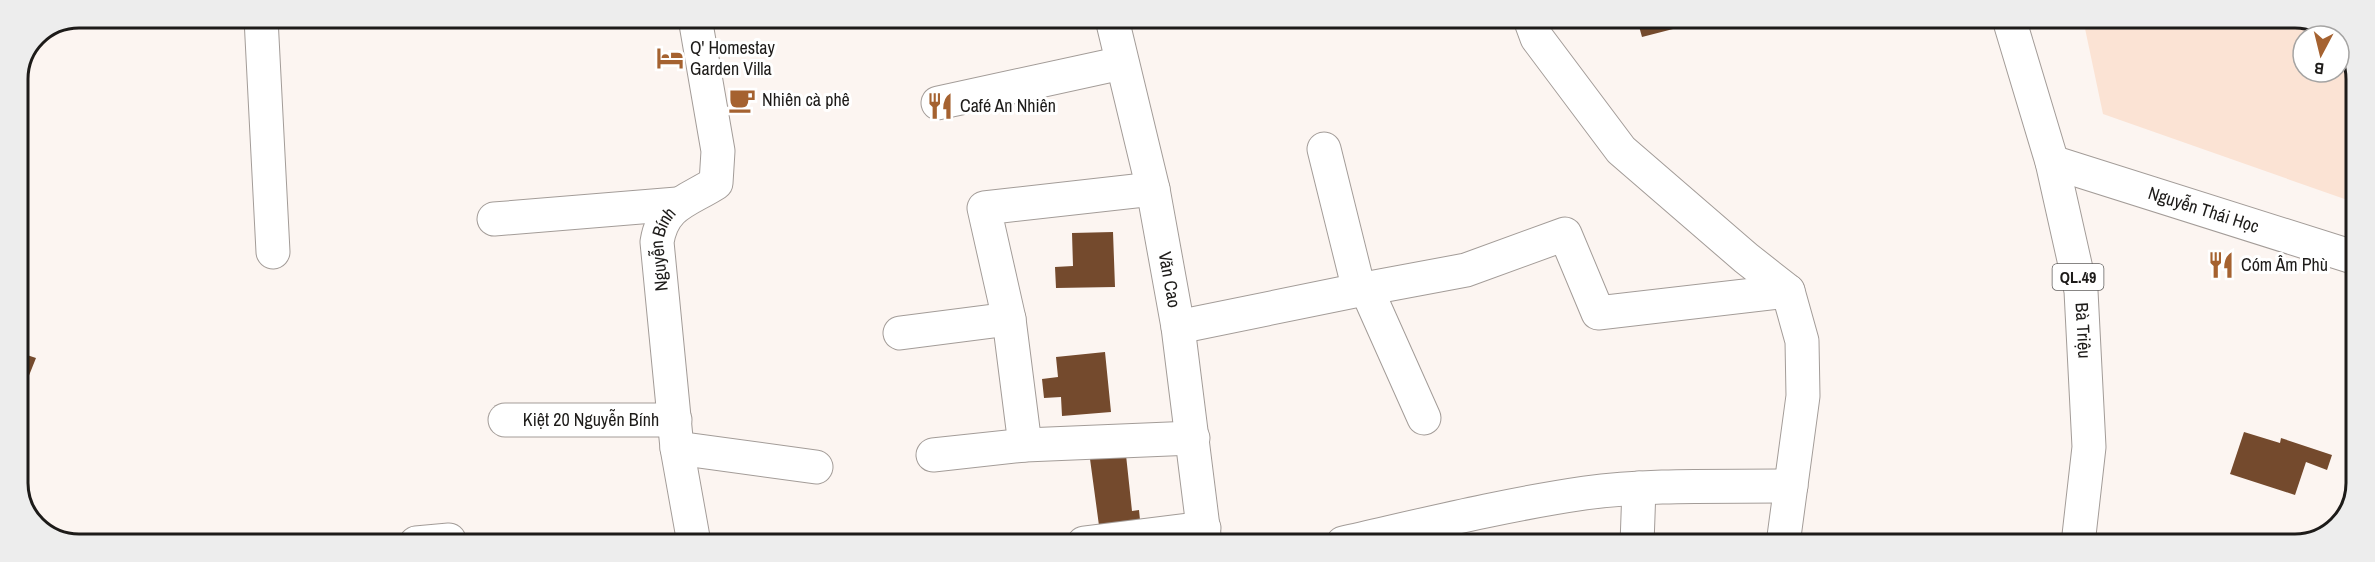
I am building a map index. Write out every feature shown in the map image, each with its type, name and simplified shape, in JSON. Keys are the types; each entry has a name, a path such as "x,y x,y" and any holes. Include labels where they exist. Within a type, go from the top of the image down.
{"main road":[{"path":"262,28 273,252"},
{"name":"Nguyễn Bính","path":"693,534 676,434 657,242 660,228 677,204 696,196 716,183 718,151 697,28"},
{"name":"Văn Cao","path":"1115,28 1153,189 1178,327 1204,534"},
{"path":"1533,28 1537,38 1621,150 1746,258 1788,291 1802,341 1803,396 1784,534"},
{"name":"Bà Triệu","path":"2012,28 2052,162 2081,291 2089,447 2079,534"},
{"path":"938,103 1122,63"},
{"path":"1324,149 1363,289 1424,418"},
{"name":"Nguyễn Thái Học","path":"2052,162 2346,255"},
{"path":"1025,445 1009,319 984,208 1153,189"},
{"path":"494,219 677,204"},
{"path":"1178,327 1466,270 1565,234 1598,313 1788,291"},
{"path":"900,333 1009,319"},
{"name":"Kiệt 20 Nguyễn Bính","path":"505,420 676,434 816,467"},
{"path":"933,455 1025,445 1193,438"},
{"path":"1382,534 1517,504 1586,493 1639,488 1791,486"},
{"path":"1637,534 1639,488"}],"shaded area":[{"path":"2085,28 2291,28 2291,84 2346,84 2346,199 2103,114"}],"building":[{"path":"1640,28 1677,28 1642,37"},
{"path":"1113,232 1115,287 1056,288 1055,267 1073,266 1072,233"},
{"path":"1105,352 1111,412 1062,416 1061,397 1044,398 1042,379 1058,377 1056,357"},
{"path":"29,356 36,358 29,376"},
{"path":"2244,432 2280,443 2281,438 2332,455 2327,470 2306,462 2295,495 2230,474"},
{"path":"1126,455 1132,511 1139,510 1141,530 1100,533 1090,459"}],"place":[{"name":"Q' Homestay Garden Villa","path":"670,58"},
{"name":"Nhiên cà phê","path":"742,100"},
{"name":"Café An Nhiên","path":"940,106"},
{"name":"Cóm Âm Phù","path":"2221,265"}]}
